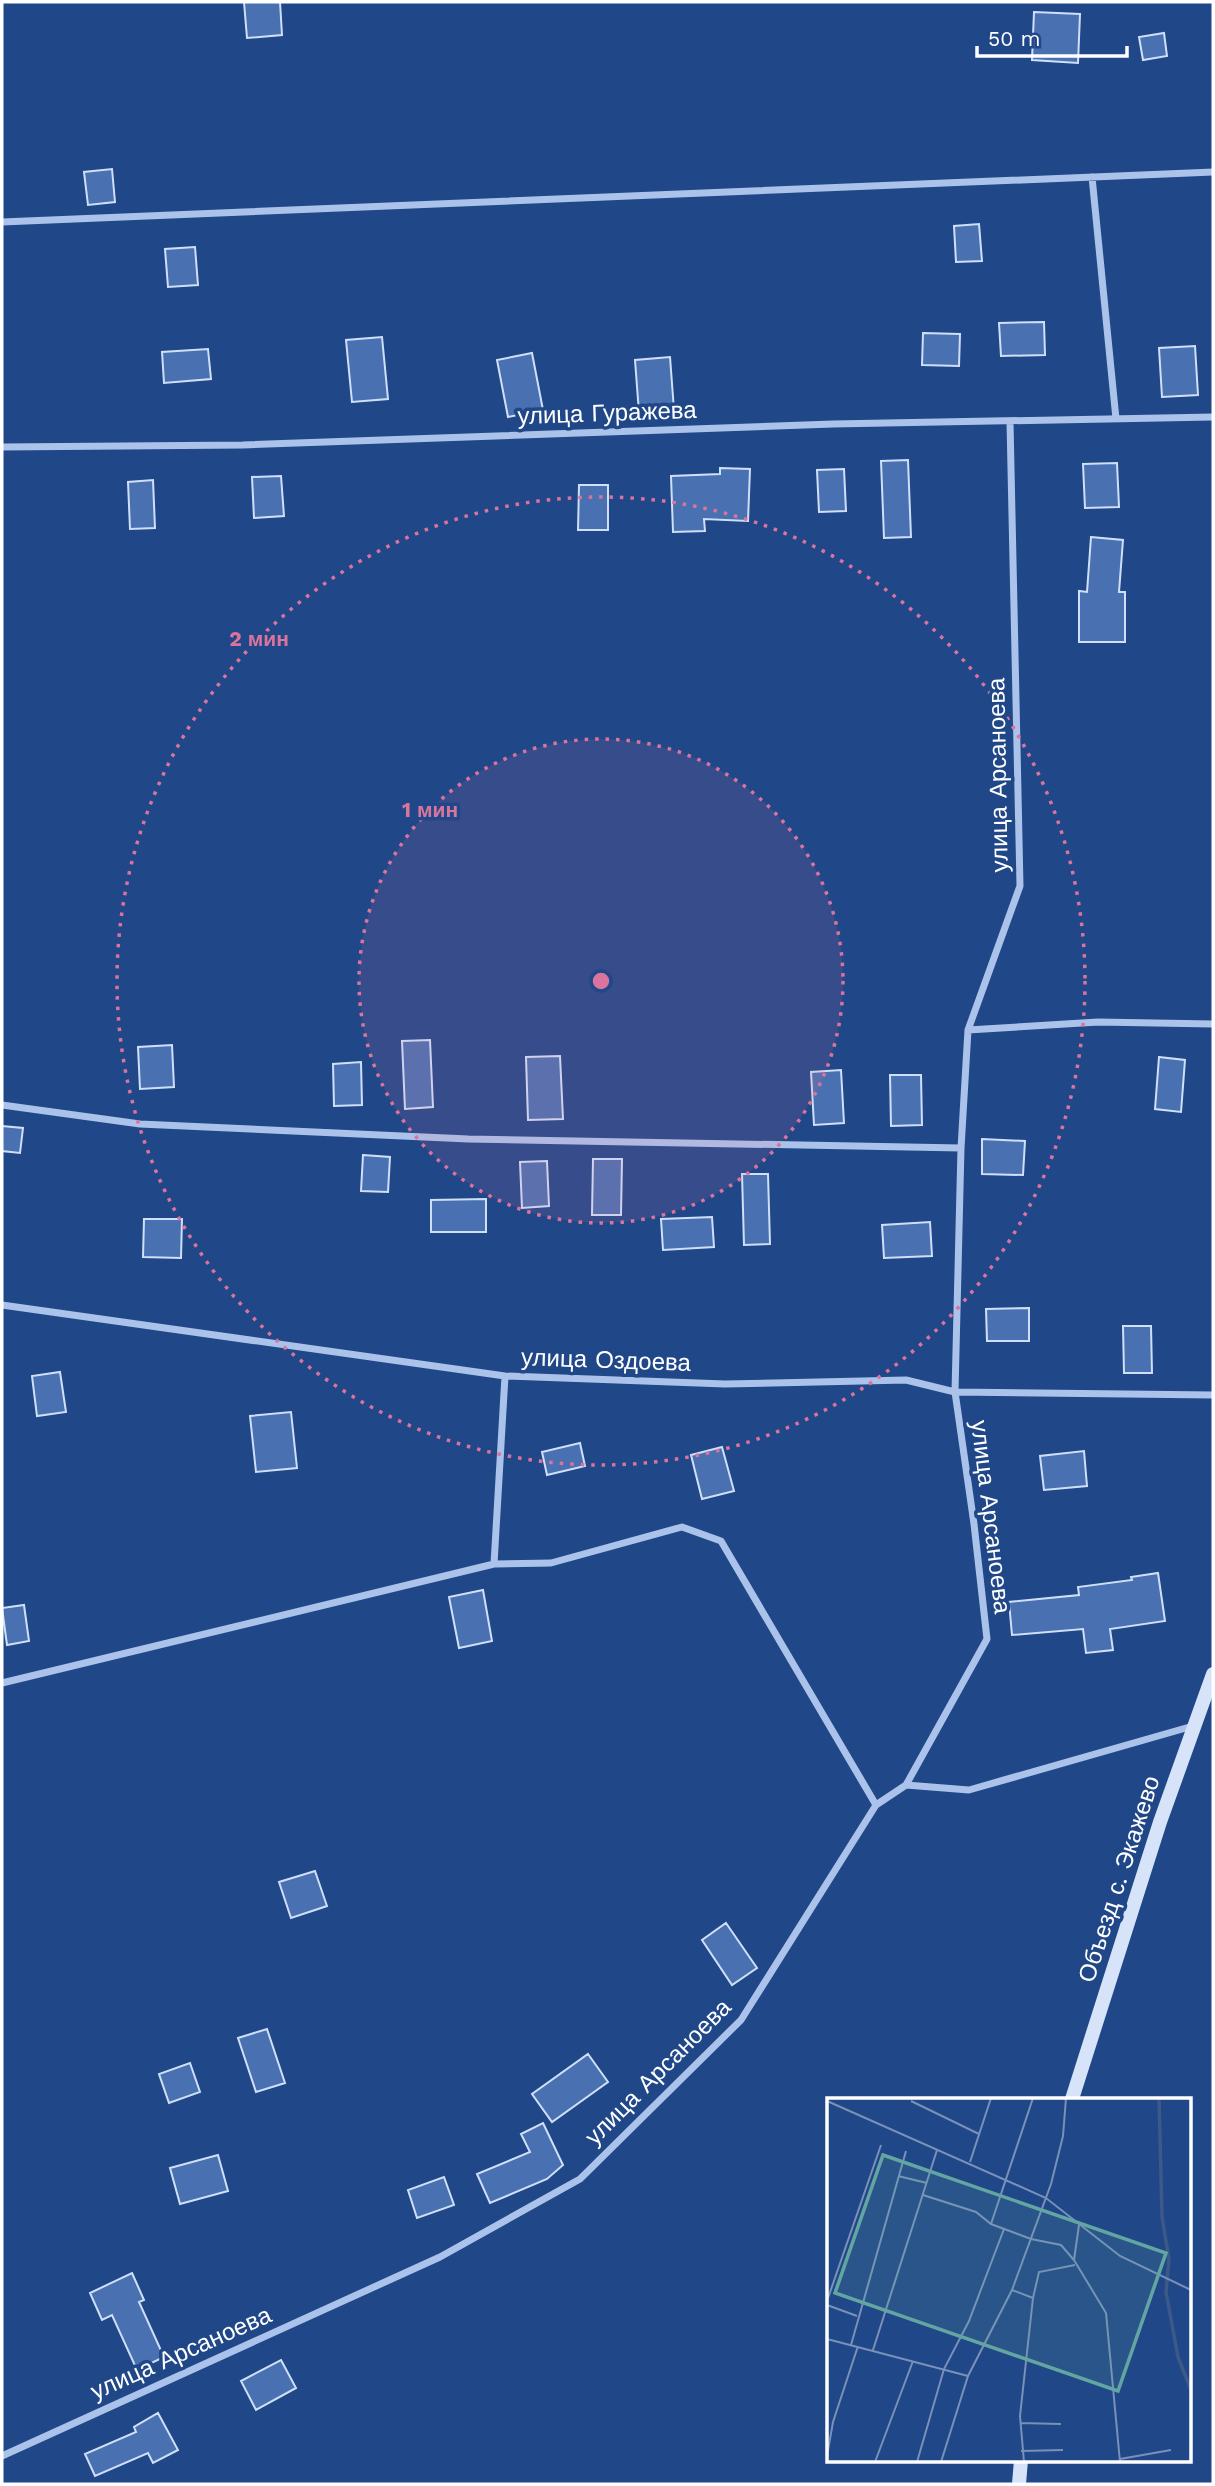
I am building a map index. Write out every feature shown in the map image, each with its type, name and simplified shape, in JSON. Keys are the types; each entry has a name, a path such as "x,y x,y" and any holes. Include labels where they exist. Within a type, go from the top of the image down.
{"main road":[{"name":"Объезд с. Экажево","path":"1072,2098 1193,1726 1213,1674"},
{"path":"1019,2484 1021,2462"}],"street":[{"path":"2,222 1213,172"},
{"path":"1092,177 1116,419"},
{"name":"улица Гуражева","path":"2,447 243,445 833,424 1213,417"},
{"name":"улица Арсаноева","path":"2,2456 440,2257 580,2179 741,2020 876,1805 906,1785 987,1639 955,1392 961,1148 968,1030 1020,886 1010,422"},
{"path":"968,1030 1098,1022 1213,1024"},
{"path":"2,1105 140,1124 195,1127 468,1139 961,1148"},
{"name":"улица Оздоева","path":"2,1306 505,1376 725,1384 906,1380 955,1392 1213,1395"},
{"path":"494,1564 505,1376"},
{"path":"2,1683 494,1564 551,1563 682,1527 721,1541 876,1805"},
{"path":"906,1785 969,1790 1193,1726"}],"building":[{"path":"244,2 280,2 282,35 247,38"},
{"path":"1034,12 1080,14 1078,63 1032,60"},
{"path":"1164,33 1167,56 1143,60 1139,37"},
{"path":"112,169 115,202 88,205 84,172"},
{"path":"979,224 982,261 956,262 954,226"},
{"path":"195,247 198,285 168,287 165,249"},
{"path":"1044,322 1045,355 1001,356 999,323"},
{"path":"923,333 960,334 959,366 922,365"},
{"path":"382,337 388,399 352,402 346,340"},
{"path":"1195,346 1198,395 1162,397 1159,348"},
{"path":"208,349 211,379 164,383 162,352"},
{"path":"532,353 543,410 508,417 497,360"},
{"path":"670,357 674,410 639,413 635,360"},
{"path":"908,460 911,537 884,538 881,461"},
{"path":"1117,463 1119,507 1085,508 1083,464"},
{"path":"720,468 750,469 748,521 704,519 705,531 673,532 671,476 720,474"},
{"path":"844,469 846,511 819,512 817,470"},
{"path":"281,476 284,516 254,518 252,477"},
{"path":"153,480 155,528 130,529 128,482"},
{"path":"579,485 608,485 608,530 578,530"},
{"path":"1091,537 1123,540 1119,592 1125,592 1125,642 1079,642 1079,591 1087,592"},
{"path":"430,1040 433,1107 405,1109 402,1041"},
{"path":"172,1045 174,1087 140,1089 138,1047"},
{"path":"560,1056 563,1119 528,1120 526,1057"},
{"path":"1159,1057 1185,1060 1181,1112 1155,1109"},
{"path":"361,1062 362,1105 334,1106 333,1064"},
{"path":"841,1070 844,1123 814,1125 811,1072"},
{"path":"890,1075 921,1075 922,1125 891,1126"},
{"path":"2,1126 23,1128 20,1153 2,1151"},
{"path":"982,1139 1025,1141 1023,1175 982,1174"},
{"path":"363,1155 390,1157 388,1192 361,1191"},
{"path":"593,1159 622,1159 621,1215 592,1215"},
{"path":"547,1161 549,1206 522,1208 520,1162"},
{"path":"742,1174 768,1174 770,1244 744,1245"},
{"path":"486,1199 486,1232 431,1232 431,1200"},
{"path":"712,1217 714,1247 663,1250 661,1219"},
{"path":"144,1219 182,1219 181,1258 143,1257"},
{"path":"930,1222 932,1256 884,1258 882,1225"},
{"path":"1029,1308 1029,1341 987,1341 986,1309"},
{"path":"1123,1326 1151,1326 1152,1373 1124,1373"},
{"path":"60,1372 66,1412 37,1416 32,1376"},
{"path":"291,1412 297,1468 256,1472 250,1416"},
{"path":"580,1443 585,1466 547,1475 542,1452"},
{"path":"722,1447 734,1491 702,1499 691,1455"},
{"path":"1084,1451 1087,1486 1044,1490 1040,1456"},
{"path":"1158,1573 1165,1621 1110,1629 1113,1650 1086,1653 1083,1629 1012,1635 1009,1602 1079,1595 1078,1587 1132,1580 1131,1577"},
{"path":"483,1590 492,1641 459,1648 449,1597"},
{"path":"24,1605 29,1641 7,1645 2,1608"},
{"path":"315,1871 327,1906 291,1918 279,1882"},
{"path":"726,1923 757,1968 732,1985 702,1940"},
{"path":"267,2029 285,2083 256,2092 238,2038"},
{"path":"588,2054 608,2082 552,2122 532,2094"},
{"path":"190,2063 200,2092 169,2103 159,2074"},
{"path":"543,2123 563,2165 547,2179 490,2203 477,2174 530,2152 521,2134"},
{"path":"218,2155 228,2191 180,2204 170,2168"},
{"path":"444,2177 454,2205 417,2218 408,2190"},
{"path":"132,2273 144,2300 139,2302 164,2357 137,2370 112,2315 102,2320 90,2293"},
{"path":"281,2360 296,2388 256,2410 241,2381"},
{"path":"158,2413 178,2450 153,2463 148,2453 95,2476 85,2454 136,2432 134,2427"}]}
